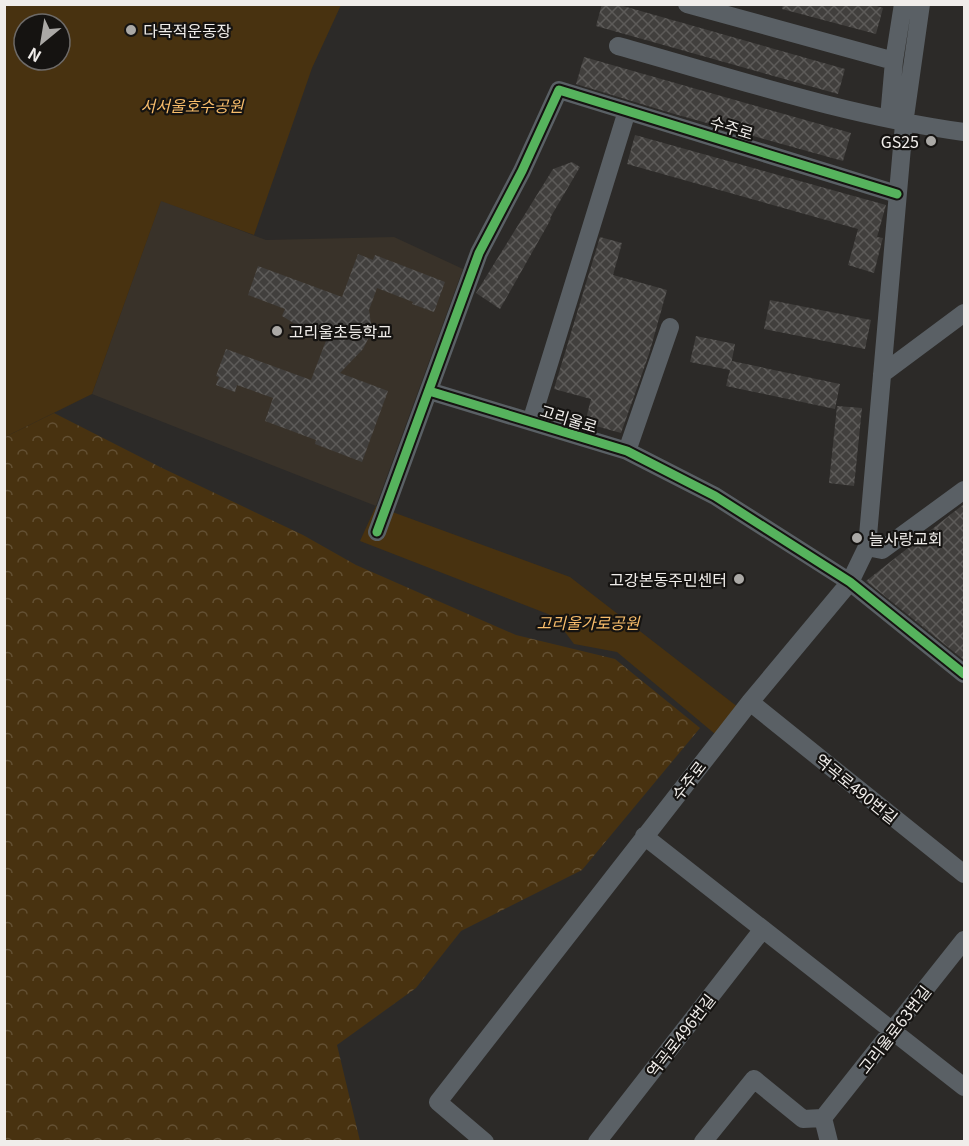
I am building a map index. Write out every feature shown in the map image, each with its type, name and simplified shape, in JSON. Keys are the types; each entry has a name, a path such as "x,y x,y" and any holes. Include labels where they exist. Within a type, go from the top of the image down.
{"street":[{"path":"687,4 894,61"},
{"path":"896,121 894,61 903,4"},
{"name":"수주로","path":"485,1142 438,1102 750,702 850,582 867,547 897,194 896,121 921,4"},
{"path":"618,46 829,106 896,121 964,132"},
{"name":"수주로","path":"429,392 479,253 522,171 559,90 897,194"},
{"path":"531,422 627,111"},
{"path":"882,374 964,313"},
{"path":"627,451 669,327"},
{"path":"377,532 429,392"},
{"name":"고리울로","path":"429,392 627,451 715,496 850,582 964,674"},
{"path":"867,547 882,550 964,490"},
{"name":"역곡로490번길","path":"750,702 964,874"},
{"path":"644,836 964,1087"},
{"name":"역곡로496번길","path":"597,1142 763,929"},
{"name":"고리울로63번길","path":"823,1118 964,940"},
{"path":"704,1142 754,1079 803,1119 823,1118 829,1142"}],"shaded area":[{"name":"고리울초등학교","path":"161,200 266,240 394,237 463,269 376,506 92,394"}],"green space":[{"name":"서서울호수공원","path":"5,4 341,5 312,68 254,235 161,201 92,394 5,437"},
{"path":"54,413 160,467 303,535 356,565 516,635 615,659 700,728 582,870 461,931 416,988 337,1045 360,1141 5,1141 5,437"},
{"name":"고리울가로공원","path":"376,506 570,577 743,711 721,739 617,652 574,644 553,616 360,541"}],"building":[{"path":"602,4 616,4 845,69 838,94 596,26"},
{"path":"783,4 870,4 883,8 876,34 782,9"},
{"path":"584,57 851,133 843,161 576,84"},
{"path":"635,135 886,205 877,237 883,238 874,273 848,265 858,229 627,164"},
{"path":"572,162 580,167 500,309 476,293 553,169"},
{"path":"600,237 622,243 613,275 667,290 649,354 621,433 585,423 591,399 554,389"},
{"path":"358,254 373,260 375,255 445,282 434,312 377,288 369,310 371,324 369,337 363,349 340,373 388,391 362,462 315,444 316,440 265,421 273,398 237,385 235,392 216,385 219,377 216,376 226,349 311,380 327,338 300,327 282,316 285,309 248,295 258,266 342,297"},
{"path":"770,300 871,320 865,349 764,329"},
{"path":"696,336 735,344 730,370 690,362"},
{"path":"732,361 840,384 835,409 726,386"},
{"path":"837,406 862,408 854,486 829,483"},
{"path":"964,504 964,660 866,581"}],"cycle path":[{"path":"377,532 479,253 522,171 559,90 897,194"},
{"path":"429,391 627,451 715,496 850,582 964,674"}],"place":[{"name":"다목적운동장","path":"131,30"},
{"name":"GS25","path":"931,141"},
{"name":"고리울초등학교","path":"277,331"},
{"name":"늘사랑교회","path":"857,538"},
{"name":"고강본동주민센터","path":"739,579"}]}
